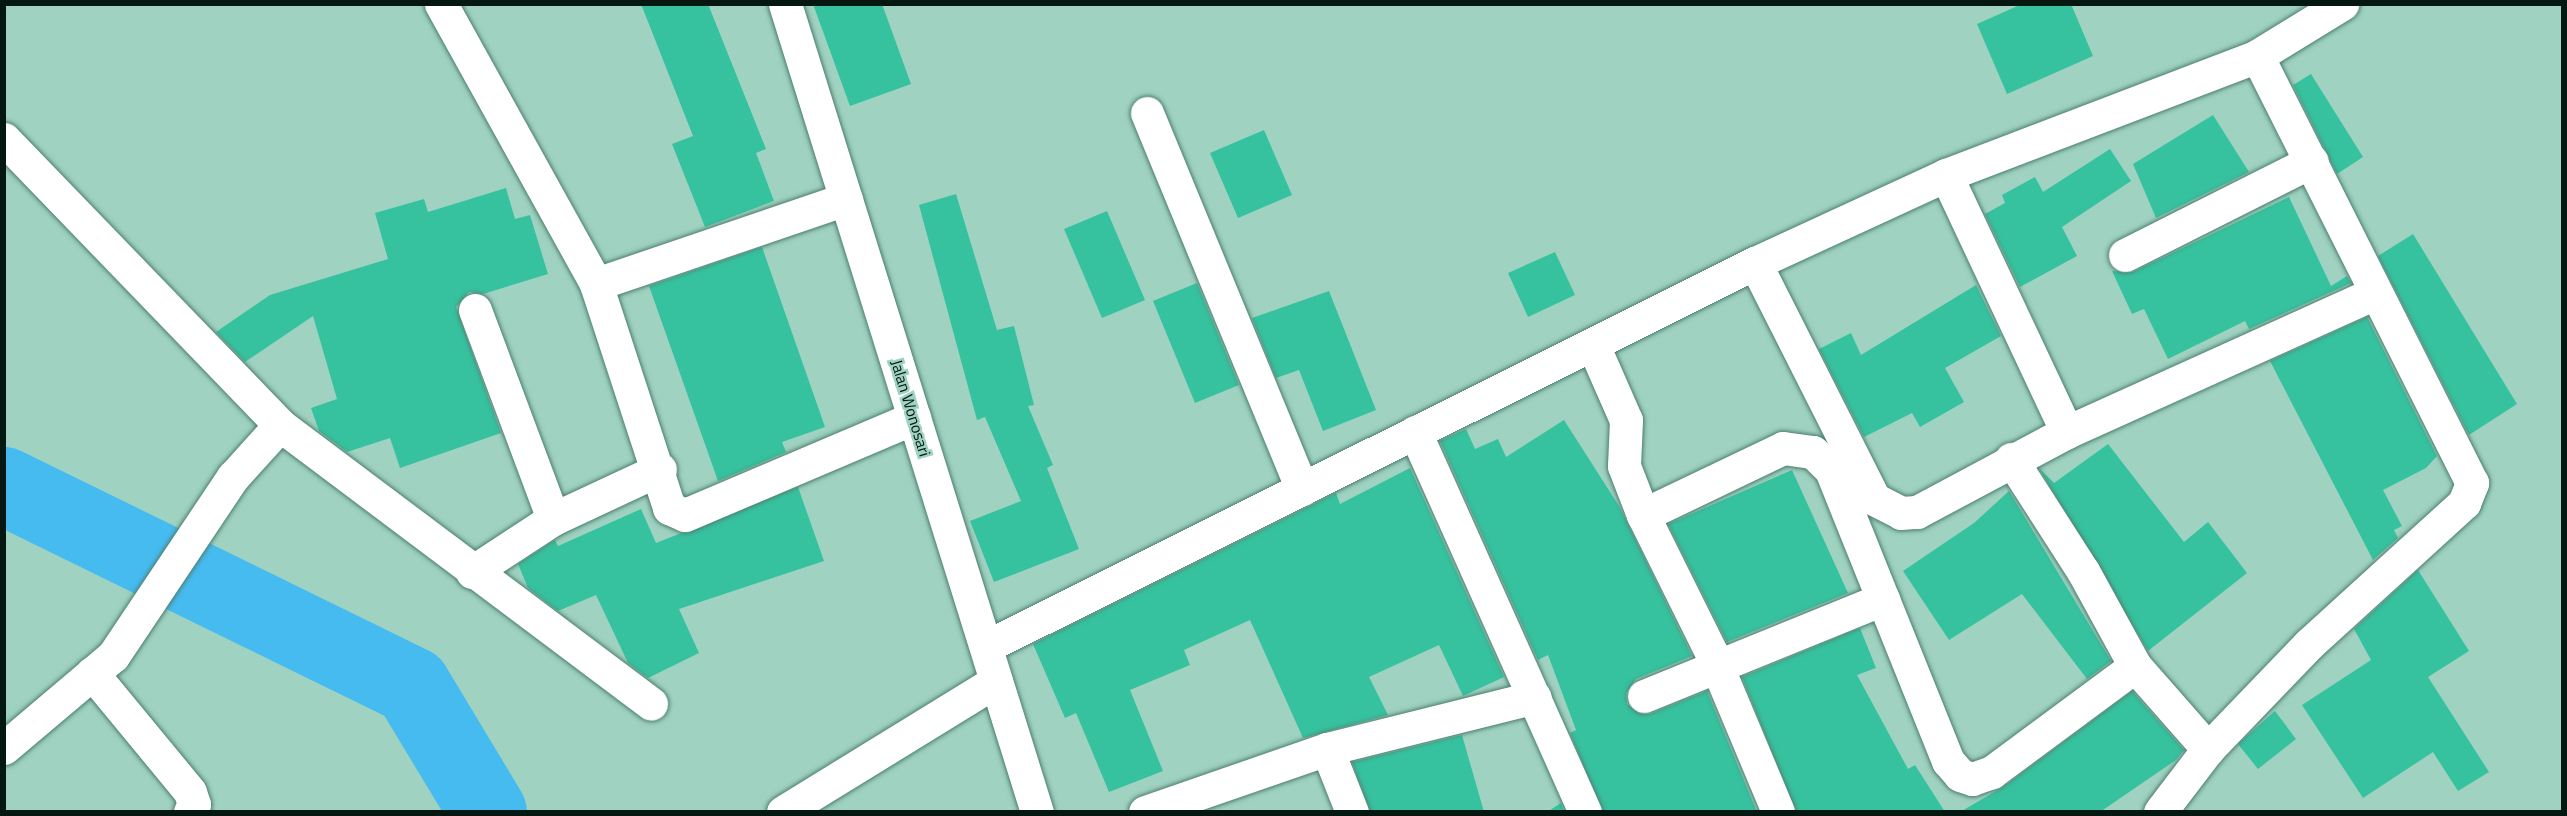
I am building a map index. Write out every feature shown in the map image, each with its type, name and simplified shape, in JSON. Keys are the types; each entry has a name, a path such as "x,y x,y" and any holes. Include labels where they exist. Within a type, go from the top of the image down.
{"main road":[{"path":"441,4 596,284 660,469 669,508 685,515 914,418"},
{"name":"Jalan Wonosari","path":"785,4 1037,812"},
{"path":"987,646 1755,263 1946,175 2257,56 2342,4"},
{"path":"2160,812 2208,749 2309,644 2464,503 2472,483 2375,293 2312,161 2257,56"},
{"path":"1147,113 1302,489"},
{"path":"4,139 280,425 472,572 651,704"},
{"path":"2125,255 2312,161"},
{"path":"1946,175 2067,432"},
{"path":"596,284 846,199"},
{"path":"1755,263 1874,499 1901,513 1917,512 2011,459 2067,432 2375,293"},
{"path":"475,310 553,519"},
{"path":"1593,345 1626,420 1624,466 1643,515 1716,663 1778,812"},
{"path":"4,748 102,665 233,477 280,425"},
{"path":"1415,432 1585,812"},
{"path":"1643,515 1783,448 1800,446 1832,470 1948,761 1960,775 1972,779 1992,772 2135,666"},
{"path":"2011,459 2083,571 2135,666 2208,749"},
{"path":"472,572 553,519 660,469"},
{"path":"1644,696 1716,663 1883,599"},
{"path":"102,665 190,792 194,804 190,812"},
{"path":"783,812 996,681"},
{"path":"1145,812 1327,749 1534,697"},
{"path":"1327,749 1352,812"}],"building":[{"path":"641,4 708,4 766,149 756,153 774,201 705,227 672,144 693,136"},
{"path":"813,4 882,4 911,84 850,106"},
{"path":"2022,4 2071,4 2093,56 2007,94 1977,24"},
{"path":"2311,74 2363,157 2337,174 2293,85"},
{"path":"2213,115 2249,172 2156,218 2133,164"},
{"path":"1264,130 1292,195 1238,218 1210,153"},
{"path":"2110,149 2131,181 2062,227 2077,256 2020,287 1985,214 2005,203 2002,195 2035,177 2043,192"},
{"path":"506,188 515,219 530,215 548,274 483,294 469,292 456,307 501,433 400,468 390,438 347,452 319,431 311,408 337,399 313,316 245,362 216,332 270,295 388,259 375,213 424,199 428,212"},
{"path":"956,194 997,330 1014,326 1034,405 1028,406 1053,465 1047,468 1079,549 994,582 970,521 1021,501 985,417 977,420 919,205"},
{"path":"2289,197 2331,286 2347,276 2351,283 2249,329 2245,321 2168,359 2144,309 2132,314 2112,271 2133,272"},
{"path":"1107,211 1145,300 1102,318 1064,229"},
{"path":"2413,234 2517,404 2469,435 2378,256"},
{"path":"762,247 825,427 782,442 786,452 718,481 649,286"},
{"path":"1555,252 1575,295 1528,317 1508,273"},
{"path":"1197,283 1239,385 1195,403 1153,301"},
{"path":"1976,285 2001,336 1945,368 1964,402 1920,427 1912,413 1864,437 1819,349 1851,333 1861,355"},
{"path":"1329,291 1376,410 1323,431 1299,370 1276,378 1252,318"},
{"path":"2367,317 2437,456 2426,468 2383,490 2402,526 2394,530 2398,538 2373,560 2270,361"},
{"path":"1564,420 1619,506 1692,656 1636,679 1626,693 1627,704 1641,714 1650,714 1707,691 1757,812 1603,812 1570,733 1576,730 1548,655 1538,660 1440,441 1466,429 1475,449 1498,439 1506,457"},
{"path":"2108,444 2184,542 2208,522 2247,573 2148,651 2039,468 2054,483"},
{"path":"1410,468 1504,677 1463,696 1439,645 1369,677 1388,715 1303,738 1250,620 1184,650 1190,665 1130,690 1163,771 1109,792 1076,713 1065,718 1033,644 1336,493 1340,504"},
{"path":"1792,470 1848,593 1727,642 1668,524"},
{"path":"798,487 824,561 679,609 699,653 648,678 628,663 596,595 558,611 528,588 518,564 555,540 558,546 641,509 656,543"},
{"path":"2009,491 2111,661 2087,679 2022,594 1949,640 1903,571 1974,523"},
{"path":"2418,570 2469,651 2428,677 2489,772 2458,791 2433,752 2363,798 2302,705 2371,660 2354,629"},
{"path":"1860,628 1876,668 1857,675 1908,769 1915,765 1945,812 1796,812 1742,677"},
{"path":"2132,691 2184,750 2176,760 2100,812 1960,812 2003,787"},
{"path":"2275,711 2296,739 2258,769 2238,744"},
{"path":"1462,735 1484,812 1370,812 1352,762"},
{"path":"1561,803 1564,812 1547,812"}],"waterway":[{"path":"4,486 412,686 488,812"}]}
